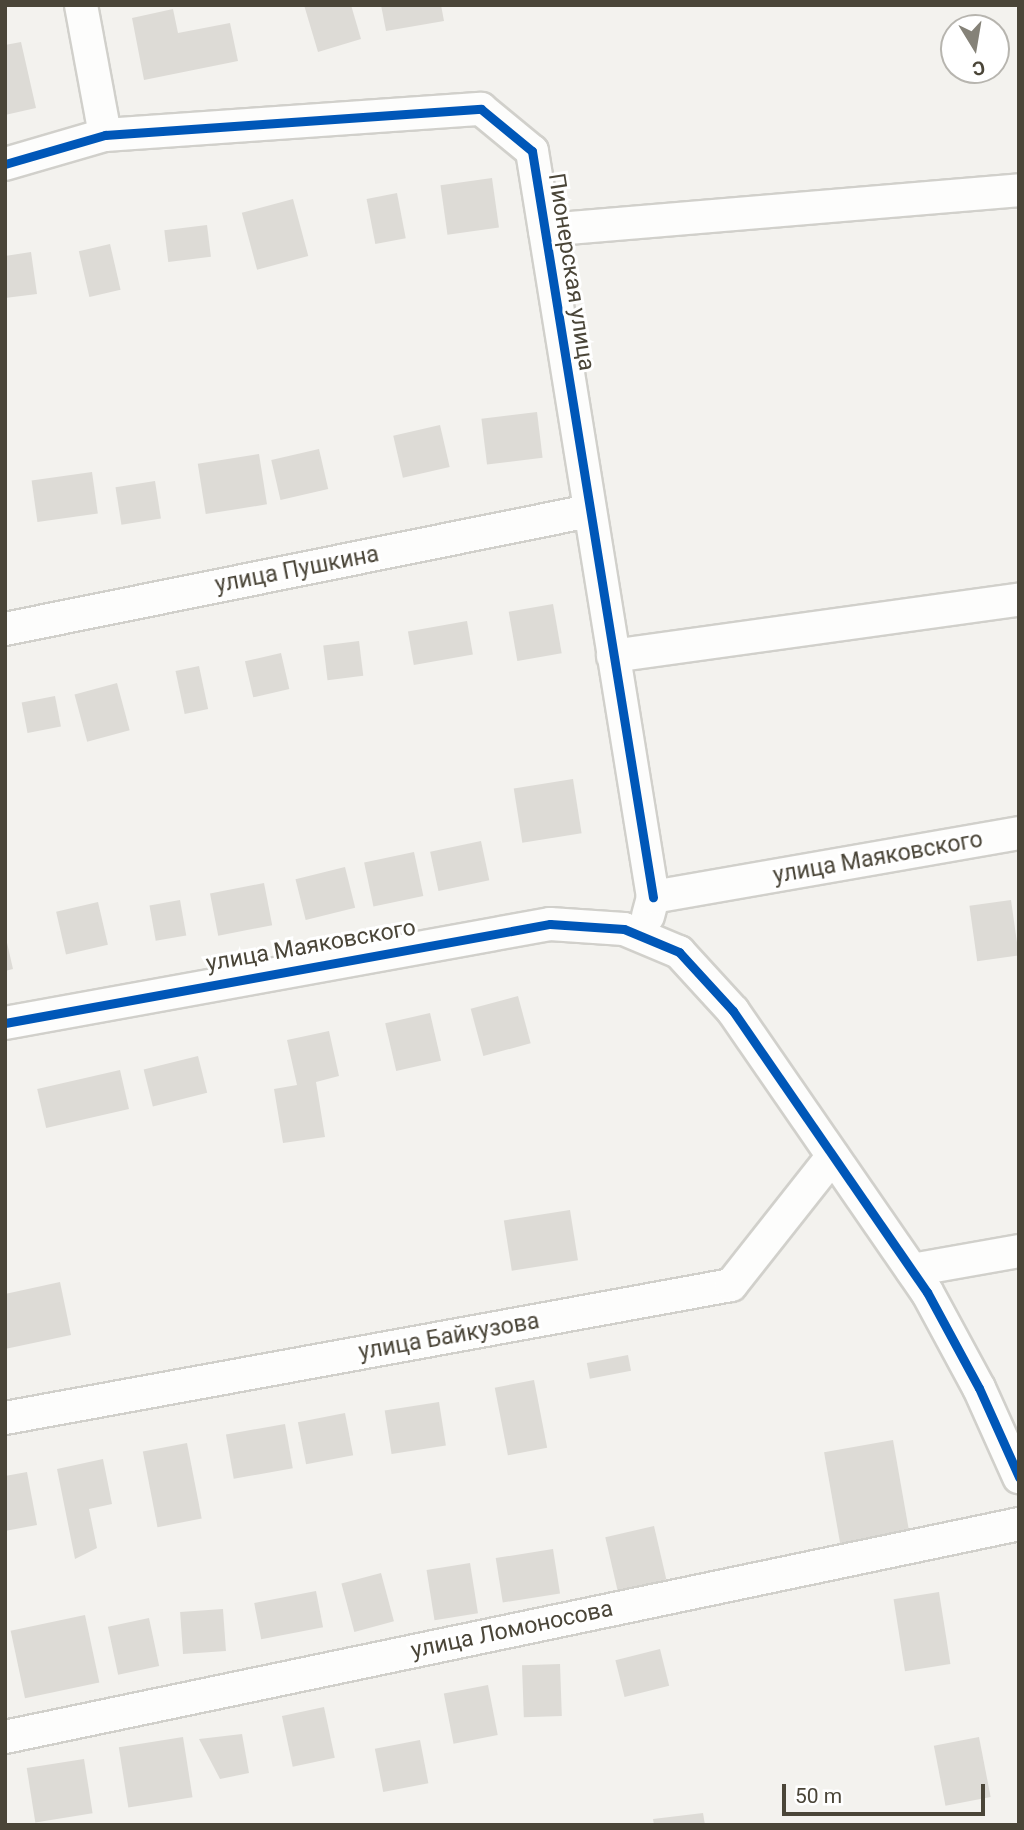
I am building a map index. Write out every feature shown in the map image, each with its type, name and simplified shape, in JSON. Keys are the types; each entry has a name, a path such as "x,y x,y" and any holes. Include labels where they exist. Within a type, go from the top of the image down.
{"street":[{"path":"81,5 105,135"},
{"name":"Пионерская улица","path":"5,164 105,135 481,109 532,151 653,897"},
{"path":"545,230 1019,190"},
{"name":"улица Пушкина","path":"5,629 589,510"},
{"path":"613,656 1019,600"},
{"name":"улица Маяковского","path":"653,897 1019,833"},
{"path":"633,933 653,897"},
{"name":"улица Маяковского","path":"5,1023 550,924 633,933 679,952 733,1011 912,1270 979,1388 1019,1477"},
{"name":"улица Байкузова","path":"5,1418 731,1285 833,1156"},
{"path":"912,1270 1019,1251"},
{"name":"улица Ломоносова","path":"5,1737 1019,1524"}],"building":[{"path":"304,5 351,5 361,39 318,52"},
{"path":"381,5 441,5 444,21 386,31"},
{"path":"173,9 178,33 230,23 238,61 144,80 132,18"},
{"path":"21,42 36,108 5,115 5,45"},
{"path":"492,178 499,228 447,235 441,185"},
{"path":"397,193 406,238 375,244 367,199"},
{"path":"293,199 308,256 257,270 242,213"},
{"path":"207,225 211,257 168,262 164,230"},
{"path":"110,244 121,290 89,297 79,251"},
{"path":"31,252 37,294 5,298 5,256"},
{"path":"537,412 543,458 487,464 481,419"},
{"path":"440,425 450,467 403,478 393,436"},
{"path":"319,449 328,489 280,500 271,460"},
{"path":"259,454 267,504 206,514 198,464"},
{"path":"92,472 98,514 37,522 32,480"},
{"path":"155,481 161,519 121,525 115,487"},
{"path":"553,604 562,653 517,661 509,612"},
{"path":"467,621 473,654 414,665 408,631"},
{"path":"359,641 363,676 328,680 323,645"},
{"path":"281,653 289,689 253,697 245,661"},
{"path":"199,666 208,709 185,714 176,671"},
{"path":"117,683 130,730 87,742 74,694"},
{"path":"55,696 61,726 28,733 22,702"},
{"path":"573,779 582,833 522,843 514,788"},
{"path":"481,841 489,880 438,891 430,852"},
{"path":"414,852 423,896 373,907 364,863"},
{"path":"345,867 355,908 306,920 296,879"},
{"path":"264,883 272,925 218,936 210,893"},
{"path":"180,900 186,935 156,941 149,905"},
{"path":"1011,900 1019,955 977,961 969,906"},
{"path":"98,902 108,945 66,955 56,912"},
{"path":"5,934 13,969 5,971"},
{"path":"518,996 531,1043 483,1056 471,1009"},
{"path":"430,1013 441,1061 396,1071 385,1023"},
{"path":"329,1031 339,1076 316,1082 325,1137 283,1143 274,1089 297,1085 287,1040"},
{"path":"198,1056 207,1093 153,1106 144,1070"},
{"path":"120,1070 129,1109 46,1128 37,1089"},
{"path":"570,1210 578,1260 512,1271 504,1220"},
{"path":"60,1282 71,1335 5,1349 5,1294"},
{"path":"628,1355 631,1371 590,1379 587,1363"},
{"path":"534,1380 547,1448 508,1455 495,1388"},
{"path":"439,1402 446,1445 392,1454 385,1411"},
{"path":"345,1413 353,1455 306,1464 298,1422"},
{"path":"285,1424 293,1468 234,1479 226,1434"},
{"path":"893,1440 910,1537 841,1550 824,1452"},
{"path":"187,1443 202,1519 158,1527 143,1452"},
{"path":"103,1459 112,1504 89,1509 97,1548 75,1559 57,1469"},
{"path":"27,1472 37,1525 5,1531 5,1476"},
{"path":"654,1526 666,1580 618,1591 605,1537"},
{"path":"553,1549 560,1593 503,1603 496,1558"},
{"path":"470,1563 478,1613 435,1620 427,1570"},
{"path":"381,1573 394,1621 354,1632 341,1584"},
{"path":"316,1591 323,1627 261,1639 254,1603"},
{"path":"939,1592 950,1664 905,1671 894,1599"},
{"path":"223,1609 226,1651 183,1654 180,1612"},
{"path":"85,1615 99,1682 25,1698 11,1631"},
{"path":"149,1618 159,1666 118,1675 108,1627"},
{"path":"660,1649 669,1686 625,1697 615,1660"},
{"path":"560,1664 562,1716 524,1717 522,1665"},
{"path":"488,1685 498,1735 454,1744 444,1694"},
{"path":"324,1707 335,1758 293,1767 282,1716"},
{"path":"242,1734 249,1773 220,1779 199,1739"},
{"path":"183,1737 193,1797 128,1807 119,1747"},
{"path":"979,1737 991,1797 945,1806 934,1746"},
{"path":"420,1740 428,1783 383,1792 375,1749"},
{"path":"84,1759 93,1813 35,1822 27,1768"},
{"path":"703,1813 705,1825 654,1825 653,1819"}],"cycle path":[{"path":"5,164 105,135 481,109 532,151 653,897"},
{"path":"5,1023 550,924 624,929 679,952 733,1011 927,1292 979,1388 1019,1477"}]}
